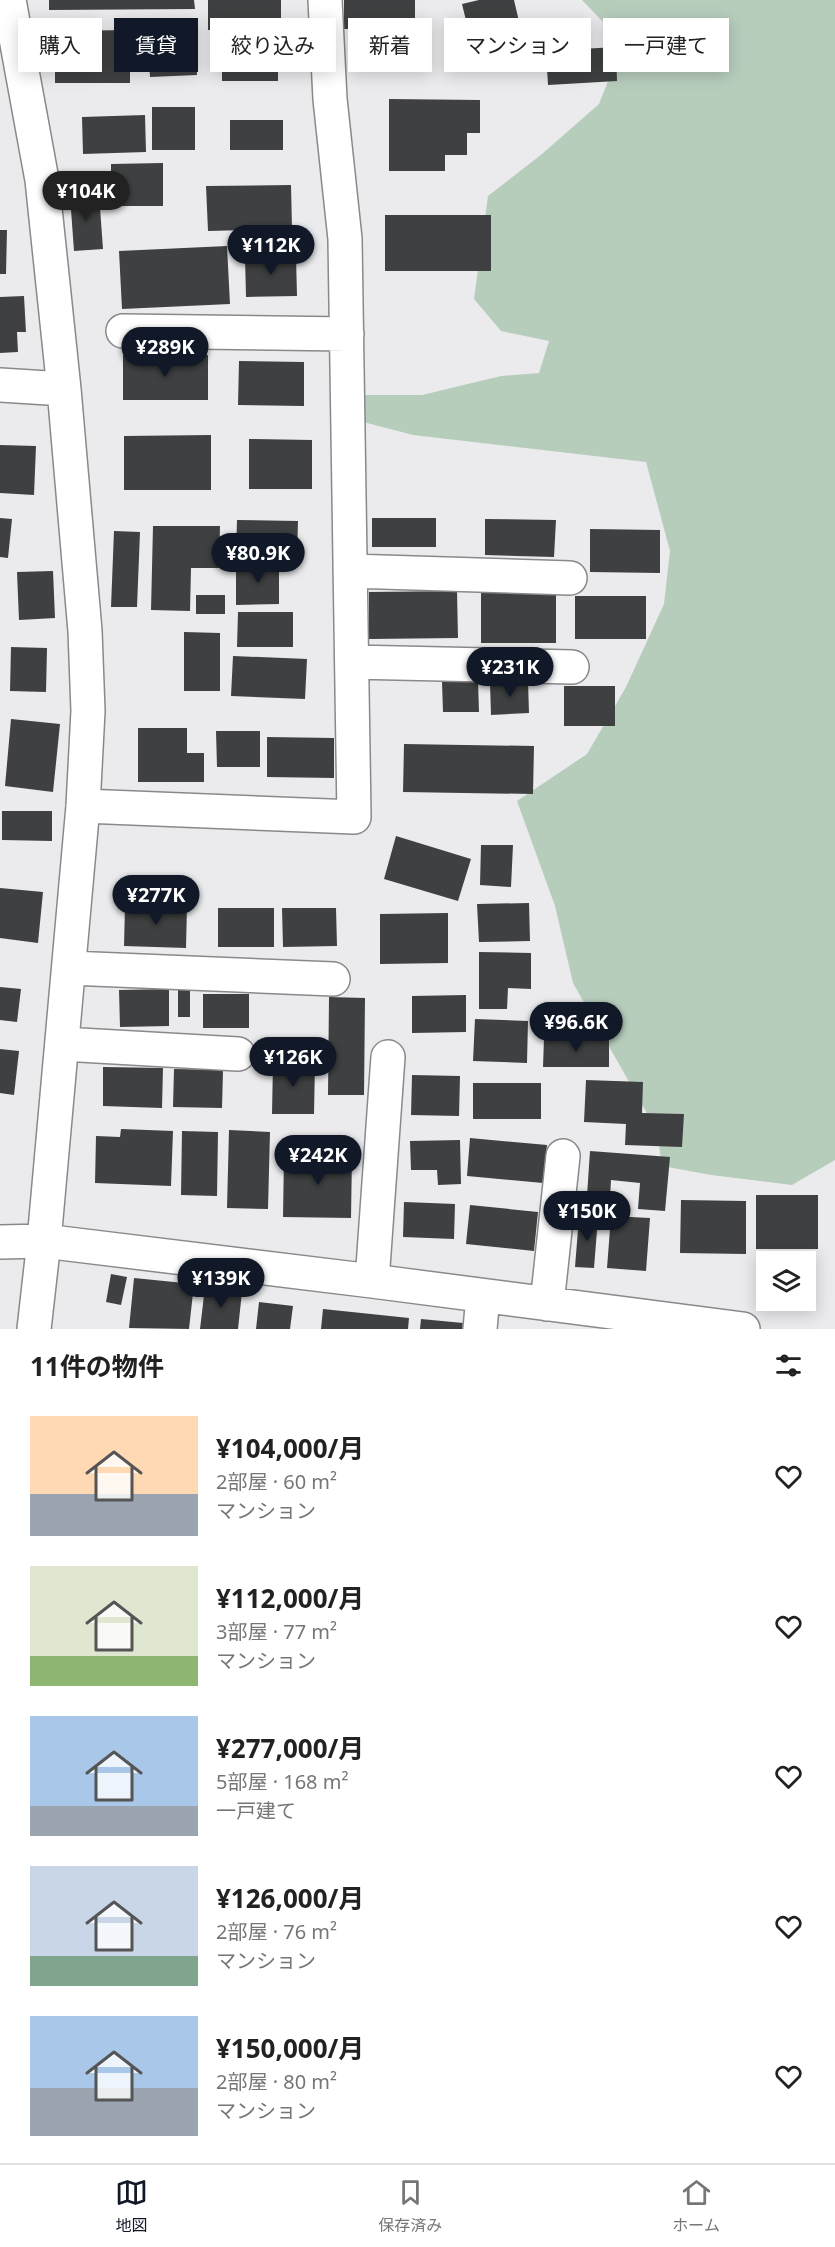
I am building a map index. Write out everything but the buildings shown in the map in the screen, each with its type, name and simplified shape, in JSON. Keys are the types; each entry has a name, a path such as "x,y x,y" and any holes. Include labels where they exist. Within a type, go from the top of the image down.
{"street":[{"path":"9,0 42,180 86,632 88,711 83,806 69,968 34,1329"},
{"path":"83,806 354,816 345,239 330,99 326,0"},
{"path":"123,331 347,334"},
{"path":"0,385 64,389"},
{"path":"350,571 570,578"},
{"path":"352,662 572,667"},
{"path":"69,968 333,979"},
{"path":"62,1044 238,1054"},
{"path":"372,1281 388,1057"},
{"path":"547,1304 563,1156"},
{"path":"0,1242 44,1241 547,1304 671,1325 743,1329"},
{"path":"480,1329 483,1296"}],"green space":[{"path":"582,0 835,0 835,1160 792,1185 711,1175 662,1166 657,1131 573,983 555,906 517,801 587,754 626,687 664,604 670,551 646,462 413,435 348,418 348,395 422,395 501,376 539,373 549,341 501,331 474,299 488,196 542,154 599,104 612,72 729,72 729,18 603,18 603,22"}]}
